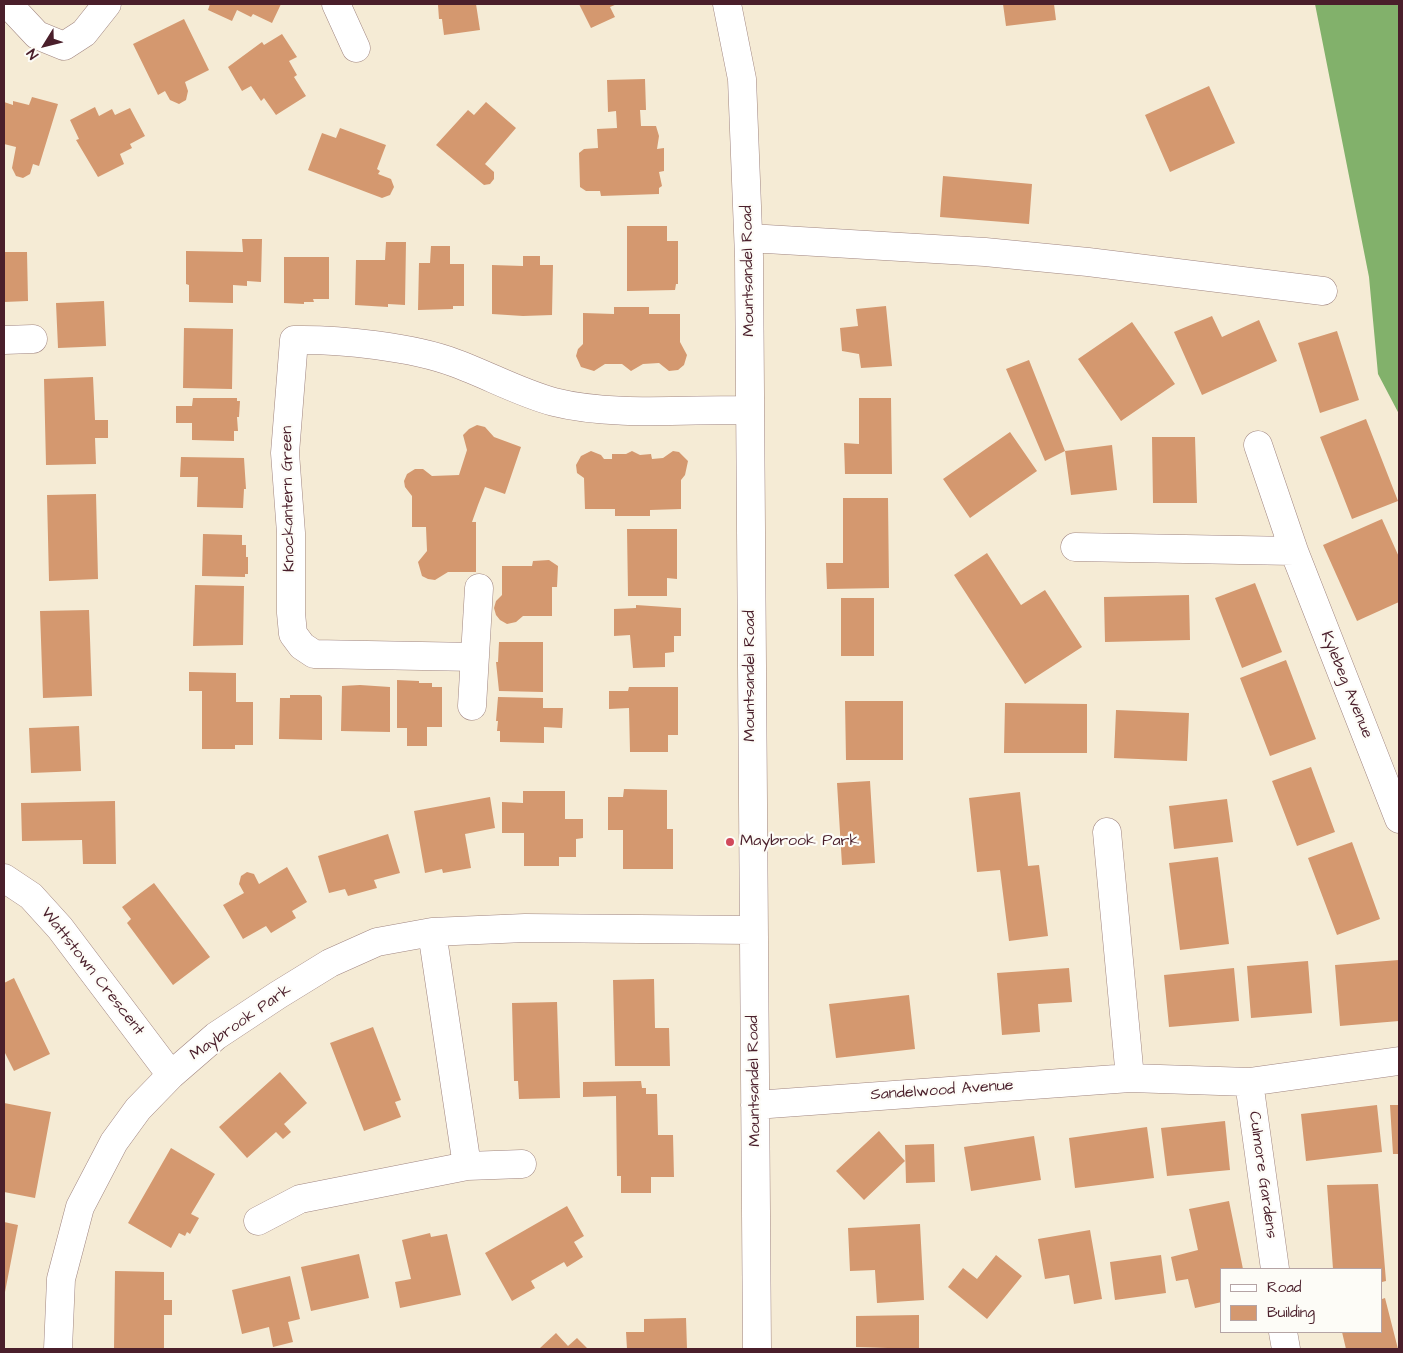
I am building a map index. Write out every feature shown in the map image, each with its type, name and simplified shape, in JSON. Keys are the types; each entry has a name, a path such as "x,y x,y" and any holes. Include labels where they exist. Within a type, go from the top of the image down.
{"street":[{"path":"8,4 37,35 64,46 84,33 107,4"},
{"path":"336,4 356,48"},
{"name":"Mountsandel Road","path":"727,4 742,79 749,238 753,930 758,1349"},
{"path":"749,238 985,252 1088,262 1323,291"},
{"path":"4,340 33,339"},
{"name":"Knockantern Green","path":"475,657 314,654 302,646 293,634 290,613 291,533 285,453 294,340 319,339 415,352 454,362 552,401 589,410 750,410"},
{"name":"Kylebeg Avenue","path":"1258,445 1294,551 1399,819"},
{"path":"1074,547 1294,551"},
{"path":"472,706 479,588"},
{"path":"1107,832 1130,1078"},
{"name":"Wattstown Crescent","path":"4,878 31,896 60,928 171,1075"},
{"name":"Maybrook Park","path":"58,1349 61,1279 80,1207 114,1142 138,1109 171,1075 216,1036 330,963 377,942 432,932 526,928 753,930"},
{"path":"432,932 467,1166"},
{"name":"Sandelwood Avenue","path":"755,1105 1130,1078 1249,1082 1399,1061"},
{"name":"Culmore Gardens","path":"1249,1082 1275,1268"},
{"path":"258,1221 300,1199 467,1166 522,1164"},
{"path":"1283,1333 1286,1349"}],"green space":[{"path":"1315,4 1399,4 1399,414 1378,374 1369,277"}],"building":[{"path":"210,4 281,4 272,23 253,14 251,17 237,10 232,21 208,10"},
{"path":"476,4 480,30 444,35 442,19 439,19 438,5"},
{"path":"579,4 617,4 610,7 615,17 591,28"},
{"path":"1003,4 1054,4 1056,20 1006,26"},
{"path":"184,19 209,70 185,82 188,91 186,100 179,104 170,100 165,91 158,95 133,44"},
{"path":"282,34 297,57 289,61 297,75 294,77 306,96 276,115 264,98 261,101 251,86 242,91 228,67 262,42 264,45"},
{"path":"645,79 646,110 640,110 641,126 656,126 659,136 657,149 664,148 664,171 659,172 662,186 659,188 659,194 601,196 600,191 586,191 580,187 579,153 584,149 598,148 597,129 617,128 616,111 608,112 607,80"},
{"path":"1209,86 1235,143 1170,172 1145,115"},
{"path":"32,97 58,104 39,166 33,164 30,174 23,178 16,176 12,168 16,147 4,144 4,102 13,105 13,101 29,105"},
{"path":"486,102 516,128 485,164 494,172 494,179 490,184 484,185 436,145 468,110 474,115"},
{"path":"95,107 99,116 112,109 115,115 130,108 145,136 130,144 132,148 120,154 124,164 98,177 76,140 79,139 70,120"},
{"path":"340,128 386,145 377,169 380,171 378,174 391,179 394,187 390,195 382,198 308,170 322,133 336,138"},
{"path":"943,176 1032,184 1029,224 940,217"},
{"path":"627,226 667,226 667,241 678,241 678,284 676,284 675,290 627,291"},
{"path":"242,239 262,239 261,282 247,281 247,286 233,285 233,303 189,302 189,285 186,284 186,251 243,252"},
{"path":"386,242 406,242 405,305 388,304 388,307 355,305 356,260 385,260"},
{"path":"431,246 450,246 450,264 464,264 464,306 453,306 453,309 418,310 419,263 430,263"},
{"path":"4,252 27,252 28,301 4,302"},
{"path":"523,256 540,256 540,265 553,265 552,315 492,314 492,265 523,266"},
{"path":"284,257 329,257 329,299 313,299 314,302 304,302 304,304 284,303"},
{"path":"104,301 106,346 58,348 56,303"},
{"path":"886,306 892,366 861,368 859,354 842,351 840,328 858,326 856,309"},
{"path":"614,307 649,307 649,314 680,314 680,342 687,355 684,365 678,370 669,371 659,363 643,364 631,371 622,364 605,364 594,371 581,367 576,356 578,349 583,344 583,313 614,314"},
{"path":"1212,316 1222,337 1259,320 1277,361 1202,395 1174,332"},
{"path":"1132,322 1175,384 1121,421 1078,359"},
{"path":"184,328 233,329 232,389 183,388"},
{"path":"1337,331 1359,400 1320,413 1298,343"},
{"path":"1029,360 1065,451 1045,461 1006,369"},
{"path":"93,377 95,420 108,420 108,438 95,438 96,464 46,465 44,379"},
{"path":"193,398 237,398 237,401 240,401 239,417 237,417 238,431 234,431 234,441 192,440 192,423 176,423 176,406 192,406"},
{"path":"859,398 891,398 892,474 845,474 844,443 859,444"},
{"path":"1366,419 1398,501 1352,519 1320,437"},
{"path":"477,425 485,427 494,437 521,447 505,494 485,487 478,505 472,522 476,522 476,572 448,572 435,580 428,579 422,576 418,562 427,551 426,527 412,527 412,496 405,487 404,481 407,474 415,469 423,469 432,476 459,475 467,450 463,435"},
{"path":"1010,432 1037,471 970,518 943,479"},
{"path":"1152,437 1195,437 1197,503 1153,503"},
{"path":"1112,445 1117,490 1071,495 1065,451"},
{"path":"591,451 601,455 604,459 612,459 612,454 626,454 632,451 640,455 651,454 652,459 663,458 673,451 679,452 688,461 685,475 681,480 681,509 650,510 650,516 615,516 615,509 585,509 584,478 577,473 576,465 581,456"},
{"path":"181,457 244,458 246,489 244,489 243,508 197,507 198,477 180,477"},
{"path":"96,494 98,579 49,581 47,495"},
{"path":"843,498 888,498 889,588 827,589 826,563 843,563"},
{"path":"1382,519 1399,557 1399,602 1357,621 1323,545"},
{"path":"627,529 677,529 677,579 667,578 667,596 628,596"},
{"path":"203,534 242,535 242,545 246,545 246,557 248,557 248,574 245,574 245,577 202,576"},
{"path":"987,553 1021,605 1045,590 1082,647 1025,684 954,575"},
{"path":"549,560 558,566 557,587 552,587 552,616 523,616 516,622 507,624 500,620 494,608 496,601 502,595 502,566 532,566 533,561"},
{"path":"1255,583 1282,652 1242,668 1215,598"},
{"path":"195,585 244,586 243,645 193,646"},
{"path":"1189,595 1190,640 1105,642 1104,597"},
{"path":"841,598 874,598 874,656 841,656"},
{"path":"636,605 681,608 681,636 674,636 674,652 665,653 665,667 633,668 630,635 614,636 614,609 636,608"},
{"path":"89,610 92,696 43,698 40,611"},
{"path":"499,642 543,642 543,692 499,691 496,662 498,662"},
{"path":"1286,660 1316,739 1270,756 1240,678"},
{"path":"189,672 236,673 236,702 253,702 253,745 235,745 235,749 202,749 202,691 189,691"},
{"path":"397,680 432,683 432,687 442,687 442,727 427,727 427,746 407,746 407,728 397,728"},
{"path":"342,686 390,687 390,732 341,731"},
{"path":"629,687 678,687 678,735 668,735 668,752 630,752 629,708 609,709 609,691 628,691"},
{"path":"290,695 320,695 322,697 322,740 279,739 280,698 290,698"},
{"path":"498,697 543,698 543,708 563,708 562,728 544,727 544,743 500,742 500,731 497,731 498,721 496,721"},
{"path":"845,701 903,701 903,760 846,760"},
{"path":"1005,703 1087,704 1087,753 1004,753"},
{"path":"1116,710 1189,713 1187,761 1114,758"},
{"path":"79,726 81,771 31,773 29,728"},
{"path":"1311,767 1335,832 1297,846 1272,781"},
{"path":"870,781 875,863 842,865 837,783"},
{"path":"624,789 667,790 667,829 673,829 673,869 623,869 623,830 608,830 608,797 623,797"},
{"path":"523,791 565,791 565,819 583,819 583,838 576,839 576,857 559,857 559,866 524,866 524,833 502,833 502,802 523,803"},
{"path":"1020,792 1028,866 1039,865 1048,936 1009,941 1000,870 977,872 969,798"},
{"path":"490,797 495,828 465,834 471,868 443,873 442,869 425,873 414,811"},
{"path":"1227,799 1233,842 1174,849 1169,806"},
{"path":"115,801 116,864 83,864 82,840 22,841 21,803"},
{"path":"388,834 400,873 374,880 377,888 348,896 345,889 329,893 318,856"},
{"path":"1352,842 1380,919 1337,935 1308,858"},
{"path":"1218,857 1229,944 1180,950 1169,863"},
{"path":"287,867 307,902 292,911 296,918 271,933 266,926 243,939 223,905 244,893 239,884 241,876 247,872 254,874 259,884"},
{"path":"154,883 210,957 173,985 127,923 131,919 122,907"},
{"path":"1399,960 1399,1021 1340,1026 1335,965"},
{"path":"1308,961 1312,1013 1251,1018 1247,966"},
{"path":"1069,968 1072,1002 1038,1004 1040,1032 1002,1035 997,973"},
{"path":"1234,968 1239,1021 1169,1027 1164,975"},
{"path":"14,978 50,1054 14,1071 4,1051 4,983"},
{"path":"654,979 655,1028 669,1028 670,1066 615,1066 613,980"},
{"path":"909,995 915,1049 836,1058 829,1004"},
{"path":"557,1002 560,1098 519,1099 518,1081 514,1081 512,1003"},
{"path":"373,1027 401,1100 395,1102 401,1117 364,1131 330,1043"},
{"path":"280,1072 307,1103 284,1124 291,1132 283,1139 276,1132 247,1158 219,1127"},
{"path":"641,1081 642,1088 646,1088 646,1094 657,1094 658,1135 673,1135 674,1177 651,1177 651,1193 621,1193 621,1176 617,1176 616,1096 583,1097 583,1082"},
{"path":"4,1103 51,1112 35,1198 4,1192"},
{"path":"1377,1105 1382,1152 1306,1161 1301,1114"},
{"path":"1390,1105 1399,1105 1399,1154 1393,1154"},
{"path":"1225,1121 1230,1170 1167,1176 1161,1128"},
{"path":"1147,1127 1154,1178 1075,1188 1069,1138"},
{"path":"879,1131 905,1161 864,1200 836,1171"},
{"path":"1034,1136 1041,1180 971,1191 964,1147"},
{"path":"934,1144 935,1182 906,1183 905,1145"},
{"path":"171,1148 215,1174 191,1214 199,1218 190,1234 187,1232 185,1236 179,1233 171,1248 128,1223"},
{"path":"1378,1184 1386,1281 1383,1282 1383,1268 1333,1268 1327,1185"},
{"path":"1229,1201 1243,1268 1220,1268 1220,1302 1195,1308 1188,1279 1176,1281 1171,1257 1198,1250 1189,1209"},
{"path":"567,1206 584,1236 574,1242 583,1257 567,1267 564,1262 531,1281 535,1288 512,1301 485,1253"},
{"path":"4,1222 18,1225 5,1292 4,1292"},
{"path":"920,1224 924,1300 877,1303 875,1270 850,1271 848,1228"},
{"path":"1090,1230 1102,1299 1074,1304 1069,1275 1045,1279 1038,1239"},
{"path":"430,1233 431,1237 447,1234 461,1295 400,1308 395,1282 411,1279 402,1240"},
{"path":"359,1254 369,1298 311,1311 301,1267"},
{"path":"996,1255 1022,1276 987,1319 948,1287 963,1268 977,1279"},
{"path":"1161,1255 1166,1293 1115,1300 1110,1262"},
{"path":"115,1271 164,1272 164,1300 172,1300 172,1315 164,1315 164,1349 114,1349"},
{"path":"290,1276 300,1319 288,1322 293,1342 273,1347 269,1327 242,1334 232,1290"},
{"path":"1385,1298 1398,1349 1346,1349 1342,1333 1383,1333 1383,1299"},
{"path":"919,1315 919,1349 856,1347 856,1316"},
{"path":"686,1318 687,1349 627,1349 626,1332 644,1332 644,1319"},
{"path":"556,1333 568,1346 577,1338 588,1349 539,1349"}],"place":[{"name":"Maybrook Park","path":"730,842"}]}
